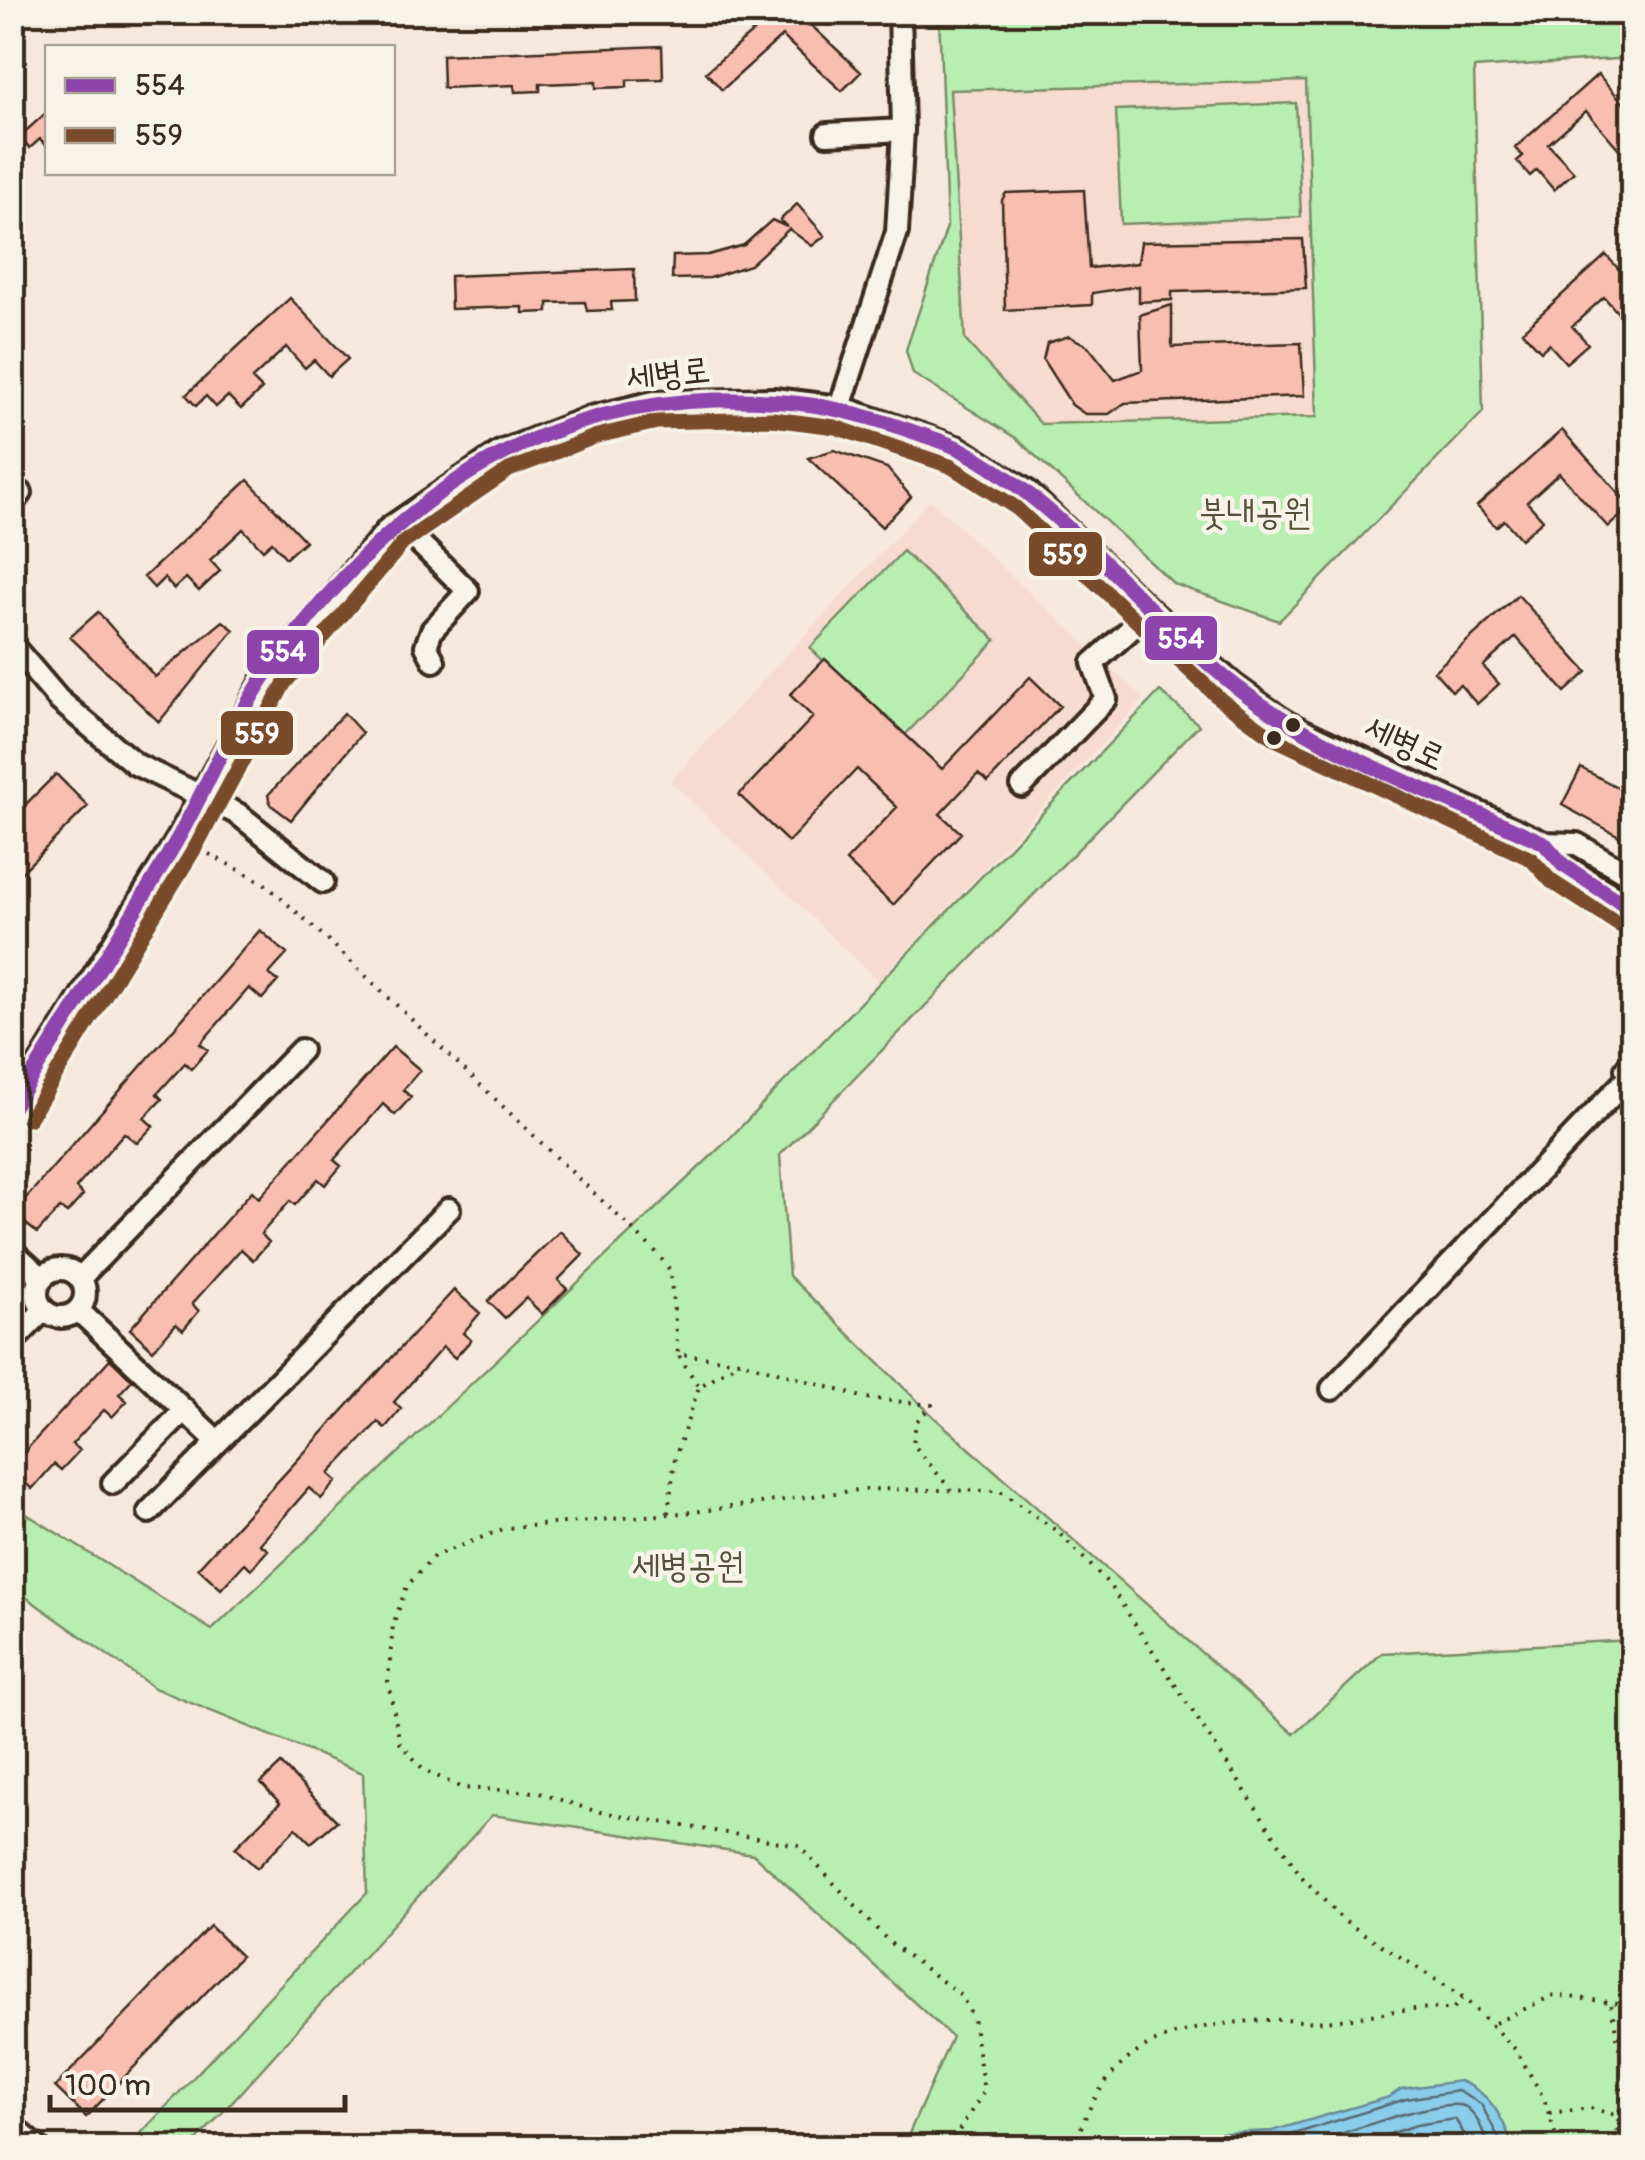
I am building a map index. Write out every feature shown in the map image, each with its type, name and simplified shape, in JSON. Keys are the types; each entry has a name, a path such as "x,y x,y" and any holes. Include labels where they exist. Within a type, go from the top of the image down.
{"street":[{"path":"840,408 897,232 902,130 900,12"},
{"path":"827,134 902,130"},
{"name":"세병로","path":"12,1110 202,796 267,673 398,522 500,452 591,417 654,402 708,398 840,408 921,432 974,456 1027,491 1151,611 1234,685 1286,723 1544,843 1578,844 1632,876"},
{"path":"398,522 468,592 432,630 426,646 434,661"},
{"path":"1022,786 1106,698 1093,663 1151,611"},
{"path":"12,645 59,700 134,764 238,814 323,882"},
{"name":"세병로","path":"1544,843 1557,865 1616,895 1632,910"},
{"path":"80,1278 301,1050"},
{"path":"1332,1389 1631,1072"},
{"path":"150,1512 450,1210"},
{"path":"12,1250 42,1278"},
{"path":"59,1269 80,1278 85,1292 78,1310 58,1317 44,1310 37,1296 42,1278 59,1269"},
{"path":"12,1342 44,1310"},
{"path":"78,1310 218,1442"},
{"path":"113,1482 184,1410"},
{"path":"12,2126 38,2148"}],"path":[{"path":"209,854 264,883 316,928 656,1252 670,1270 678,1354 699,1387"},
{"path":"678,1354 740,1360 865,1398 932,1405 916,1422 913,1444 951,1490"},
{"path":"668,1514 675,1458 699,1387 740,1360"},
{"path":"948,2148 984,2091 973,2018 961,1995 888,1942 798,1845 596,1811 536,1792 462,1788 424,1770 400,1744 388,1682 393,1624 406,1586 434,1556 506,1528 668,1514 866,1489 1000,1490 1058,1532 1108,1584 1301,1876 1344,1921 1462,1997 1516,2050 1549,2114 1559,2145 1632,2143"},
{"path":"1493,2024 1554,1995 1632,2006"},
{"path":"1074,2148 1084,2113 1106,2078 1152,2040 1269,2020 1330,2021 1420,2006 1452,2010 1462,1997"},
{"path":"1611,2006 1624,2073 1615,2145"},
{"path":"1622,2006 1632,2024"},
{"path":"1624,2073 1632,2072"},
{"path":"1549,2114 1590,2108 1616,2115"}],"shaded area":[{"path":"1307,80 1317,417 1042,424 965,340 950,90"},
{"path":"930,500 1144,699 878,981 670,781"}],"green space":[{"name":"붓내공원","path":"939,13 1632,13 1632,58 1474,68 1483,412 1279,621 1174,584 1016,438 913,374 906,350 947,227","holes":["1306,81 1317,417 1041,424 965,340 950,90"]},
{"path":"1296,103 1301,217 1121,224 1116,110"},
{"path":"903,551 996,640 903,737 810,648"},
{"name":"세병공원","path":"1160,691 1199,725 780,1155 789,1276 935,1418 1294,1734 1382,1653 1632,1640 1632,2147 903,2147 952,2037 753,1854 492,1815 191,2147 128,2147 367,1893 363,1773 154,1688 13,1588 12,1505 212,1630 727,1141"}],"water":[{"path":"1460,2081 1488,2100 1514,2147 1158,2147 1203,2134 1272,2131 1389,2097 1401,2089"}],"building":[{"path":"797,12 861,72 842,91 782,36 722,90 706,72 775,13 785,22"},
{"path":"662,46 663,79 627,80 627,87 596,88 596,82 540,84 540,91 515,92 514,85 443,88 442,55"},
{"path":"1598,74 1632,113 1632,164 1586,111 1548,144 1574,172 1554,190 1537,170 1530,176 1517,161 1523,156 1515,148"},
{"path":"45,114 45,144 40,139 30,148 19,137"},
{"path":"1084,190 1089,268 1138,263 1141,242 1303,239 1306,288 1172,292 1172,300 1139,302 1139,286 1092,293 1092,305 1005,310 1002,200 1006,193"},
{"path":"797,204 825,236 812,246 789,229 750,265 710,278 672,279 673,256 708,255 744,245 772,220 787,227 780,220"},
{"path":"1606,255 1632,284 1632,329 1604,297 1572,326 1588,344 1566,363 1549,344 1541,351 1522,331"},
{"path":"634,269 635,301 611,302 612,310 587,311 585,302 548,303 548,312 523,313 523,307 451,309 450,276"},
{"path":"290,298 348,359 329,376 314,360 305,368 286,347 252,379 262,389 241,409 228,396 216,407 206,396 196,406 186,395"},
{"path":"1172,305 1172,347 1301,343 1304,396 1125,403 1109,414 1085,414 1072,405 1043,360 1047,343 1069,336 1088,346 1115,380 1142,370 1140,315"},
{"path":"1562,430 1631,507 1608,527 1559,473 1527,502 1543,520 1521,539 1504,520 1496,527 1477,506"},
{"path":"834,450 887,468 911,497 882,527 808,458"},
{"path":"248,480 305,541 286,558 272,542 263,550 243,529 210,560 220,571 199,591 186,578 174,589 164,578 154,588 144,577"},
{"path":"1518,595 1587,672 1565,692 1516,637 1483,666 1499,684 1477,704 1460,685 1452,691 1434,671"},
{"path":"98,612 155,677 223,621 234,630 159,722 70,637"},
{"path":"825,659 942,769 1030,677 1060,706 988,782 978,774 940,814 961,833 893,905 846,861 897,807 857,769 788,842 739,795 813,717 790,695"},
{"path":"344,713 362,733 291,820 271,805 268,795"},
{"path":"1581,768 1632,795 1632,843 1562,805"},
{"path":"56,774 88,806 12,882 12,818"},
{"path":"260,930 287,954 269,974 278,981 262,999 249,988 200,1044 208,1050 191,1069 185,1063 157,1094 162,1099 144,1118 153,1126 137,1143 124,1133 76,1188 83,1195 67,1213 60,1208 37,1233 13,1213"},
{"path":"393,1047 420,1070 403,1090 411,1097 395,1115 383,1104 334,1160 341,1166 325,1185 318,1179 295,1205 290,1201 261,1234 269,1242 253,1260 241,1249 192,1304 199,1311 183,1330 176,1324 153,1350 130,1329 252,1191 259,1198"},
{"path":"560,1231 583,1255 558,1280 567,1289 542,1314 526,1298 505,1318 488,1301"},
{"path":"454,1290 480,1313 463,1333 471,1340 455,1358 443,1347 394,1402 401,1409 385,1428 378,1422 329,1474 337,1481 321,1499 309,1488 260,1544 268,1550 251,1569 245,1563 221,1589 198,1568"},
{"path":"110,1359 132,1380 119,1394 127,1401 112,1417 104,1410 72,1444 80,1450 61,1470 54,1464 32,1489 12,1471 12,1465"},
{"path":"281,1764 337,1821 311,1843 296,1828 257,1868 235,1848 280,1803 261,1783"},
{"path":"210,1926 241,1956 86,2117 55,2087"}],"transit line":[{"name":"554","path":"12,1108 177,840 255,691 312,614 358,563 407,518 460,478 517,447 579,422 645,407 717,400 813,405 880,421 962,450 1037,501 1238,688 1347,754 1544,843 1563,865 1632,910"},
{"name":"559","path":"29,1119 195,848 284,684 403,543 509,470 597,436 657,422 773,419 835,427 950,466 1015,507 1221,700 1275,739 1531,859 1551,881 1619,925"}]}
